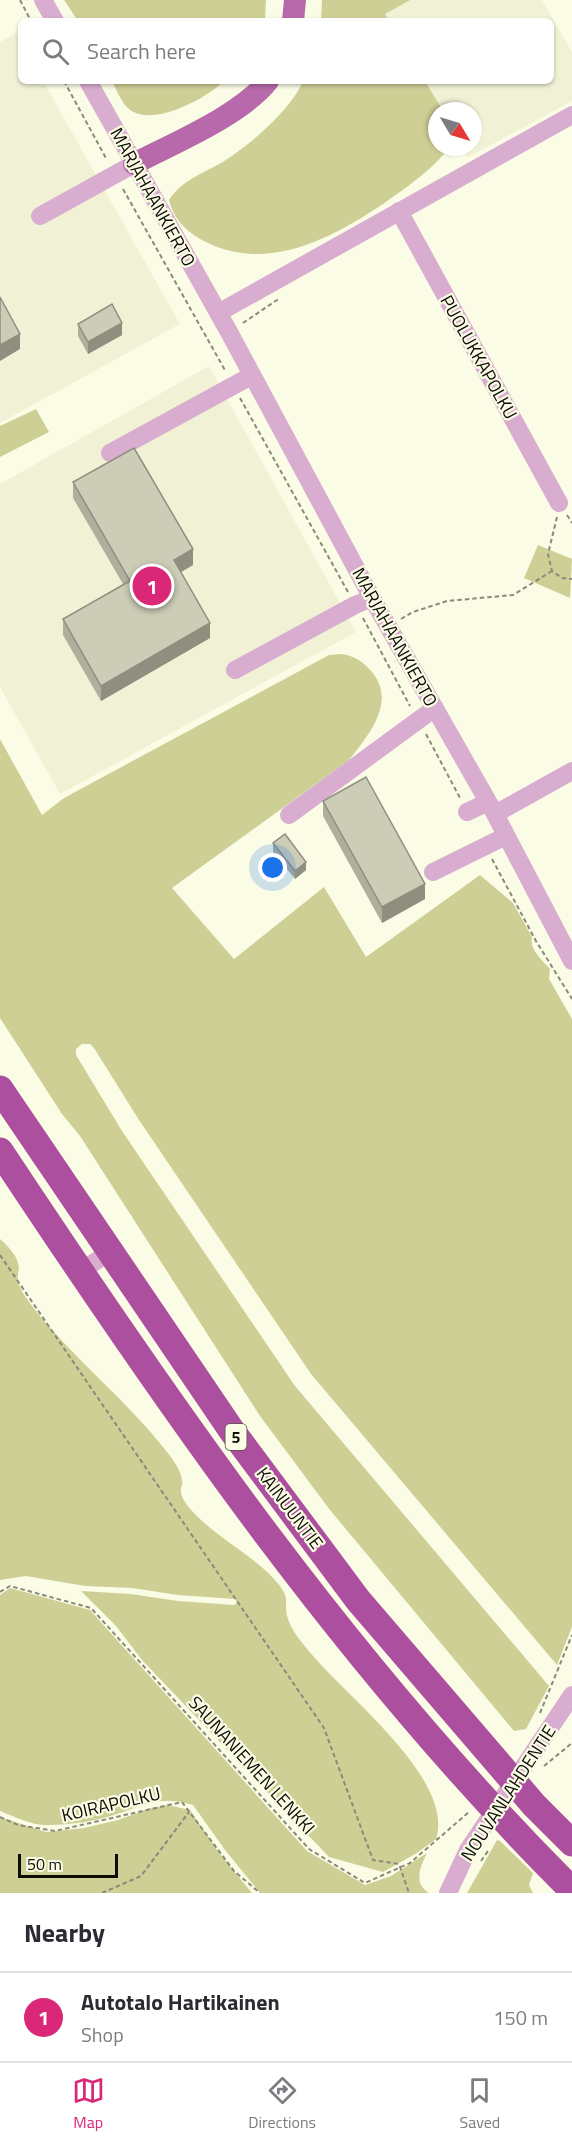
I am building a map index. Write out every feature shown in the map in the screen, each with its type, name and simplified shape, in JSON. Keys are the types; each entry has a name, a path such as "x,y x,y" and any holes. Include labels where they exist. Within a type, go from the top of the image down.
{"highway":[{"path":"0,1072 40,1149"},
{"name":"KAINUUNTIE","path":"0,1089 232,1431 358,1600 499,1766 572,1843"},
{"name":"KAINUUNTIE","path":"2,1155 170,1403 249,1512 474,1801 513,1831 572,1890"}],"main road":[{"path":"293,18 295,0"},
{"path":"125,170 230,113 265,84"}],"street":[{"path":"43,0 53,18"},
{"name":"MARJAHAANKIERTO","path":"89,84 125,170 218,313 364,602 389,627 491,808 572,961"},
{"path":"218,313 399,211 570,121"},
{"path":"40,216 125,170"},
{"name":"PUOLUKKAPOLKU","path":"399,211 559,503"},
{"path":"110,453 251,376"},
{"path":"235,670 364,602"},
{"path":"289,815 435,708"},
{"path":"467,812 491,808 572,771"},
{"path":"433,872 506,836"},
{"path":"81,1271 110,1252"},
{"name":"NOUVANLAHDENTIE","path":"448,1893 468,1850 572,1695"}],"path":[{"path":"20,0 29,18"},
{"path":"66,84 125,170 234,387 364,602 418,720 467,812"},
{"path":"559,503 548,554 552,571 562,578 572,579"},
{"path":"389,627 413,612 447,601 513,595 552,571"},
{"path":"486,847 536,941 572,999"},
{"path":"0,1255 324,1728 373,1860 399,1864 409,1893"},
{"name":"SAUNANIEMEN LENKKI","path":"0,1592 10,1586 91,1608 309,1849 365,1883 410,1863 474,1801"},
{"path":"537,1720 572,1635"},
{"name":"KOIRAPOLKU","path":"0,1817 18,1825 55,1831 182,1802 189,1812"},
{"path":"102,1893 141,1876 189,1812 234,1871 260,1893"}],"shaded area":[{"path":"392,0 542,0 552,18 383,18 378,9"},
{"path":"554,21 572,52 572,101 482,150 482,102 434,102 423,84 554,84"},
{"path":"16,33 18,36 18,84 45,84 180,324 0,423 0,42"},
{"path":"209,366 356,632 60,794 0,687 0,484"}],"green space":[{"path":"64,0 266,0 265,18 76,18"},
{"path":"322,0 410,0 385,14 387,18 321,18"},
{"path":"114,84 220,84 191,103 161,114 136,113 126,106"},
{"path":"302,84 427,84 438,102 428,102 428,156 442,156 410,185 363,217 343,229 299,247 254,254 231,251 208,243 183,226 171,208 169,200 175,192 250,143 290,102"},
{"path":"36,409 49,432 0,457 0,426"},
{"path":"538,545 572,559 570,598 524,578"},
{"path":"340,654 353,657 361,662 372,672 379,683 382,695 381,707 364,740 349,760 172,888 234,959 324,887 366,957 480,875 513,903 532,937 534,950 550,969 549,979 572,1019 572,1627 557,1665 311,1374 139,1120 94,1048 90,1044 82,1044 76,1049 76,1055 122,1131 295,1386 549,1686 526,1729 514,1731 330,1510 260,1416 80,1136 62,1114 0,1018 0,739 42,815 64,798 329,655"},
{"path":"0,1239 10,1248 17,1260 18,1282 34,1308 55,1334 137,1417 172,1458 181,1476 183,1499 193,1512 260,1566 280,1586 286,1598 289,1622 298,1638 373,1717 415,1767 430,1792 438,1816 436,1839 417,1853 383,1872 329,1857 142,1660 116,1626 81,1591 234,1605 237,1603 235,1599 178,1595 132,1588 85,1586 26,1576 0,1580"},
{"path":"10,1588 90,1610 307,1851 365,1885 391,1876 427,1853 420,1869 419,1880 429,1893 260,1893 193,1805 182,1802 154,1802 101,1819 58,1825 30,1823 0,1811 0,1595"},
{"path":"168,1805 190,1810 220,1854 252,1893 0,1893 0,1817 46,1832 84,1828"},
{"path":"497,1840 533,1873 529,1885 533,1893 467,1893"}],"building":[{"path":"0,297 20,334 0,345"},
{"path":"112,304 122,323 88,342 78,324"},
{"path":"134,448 193,549 174,560 210,623 101,686 63,619 130,581 73,482"},
{"path":"366,777 425,884 382,907 323,801"},
{"path":"285,834 306,862 295,871 273,843"}],"place":[{"name":"Autotalo Hartikainen","path":"152,586"}]}
